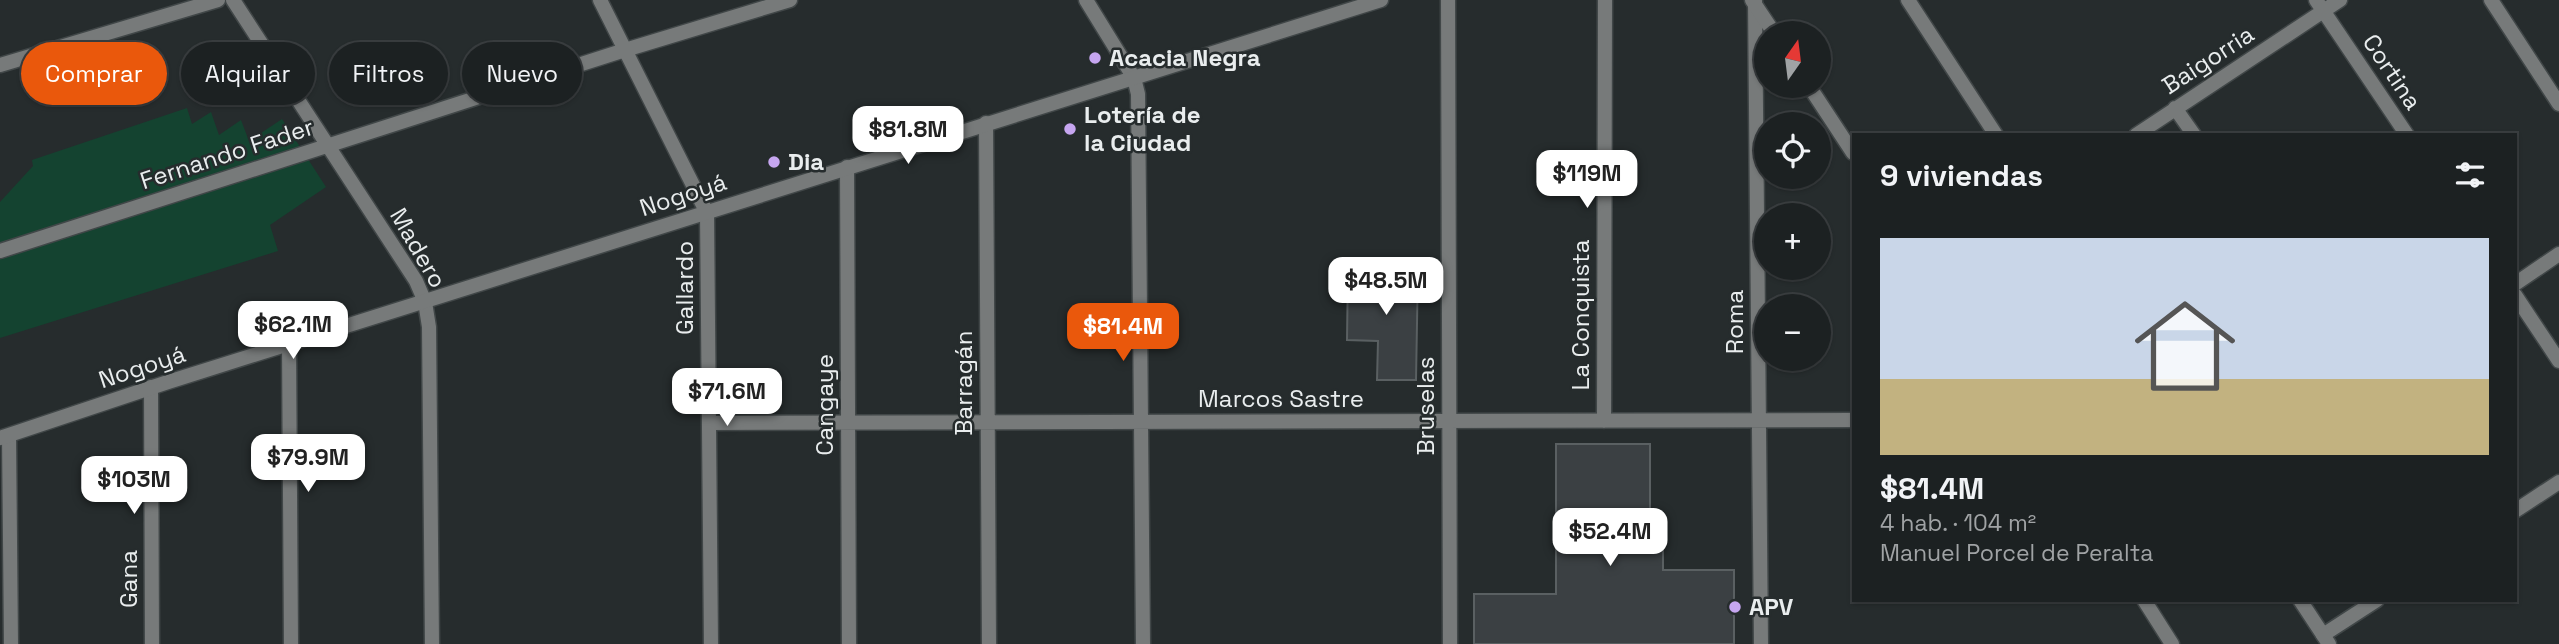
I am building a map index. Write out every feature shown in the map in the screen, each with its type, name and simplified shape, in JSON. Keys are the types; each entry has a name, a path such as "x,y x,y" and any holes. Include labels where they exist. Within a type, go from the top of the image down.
{"street":[{"path":"0,65 218,0"},
{"name":"Madero","path":"233,0 416,281 425,302 429,327 432,644"},
{"name":"Gallardo","path":"600,0 707,213 711,644"},
{"name":"Fernando Fader","path":"0,251 625,50 790,0"},
{"path":"1086,0 1134,78 1138,94 1143,644"},
{"name":"Nogoyá","path":"4,437 151,387 1381,0"},
{"name":"Bruselas","path":"1448,0 1450,644"},
{"name":"La Conquista","path":"1604,421 1605,0"},
{"path":"1908,0 1995,133"},
{"name":"Baigorria","path":"2139,133 2320,5 2340,0"},
{"path":"2491,0 2559,104"},
{"path":"1754,2 1766,21"},
{"name":"Roma","path":"1754,2 1761,644"},
{"name":"Cortina","path":"2320,5 2406,133"},
{"path":"1818,98 1852,151"},
{"path":"2175,108 2193,133"},
{"name":"Barragán","path":"986,123 989,644"},
{"name":"Cangaye","path":"847,167 849,644"},
{"path":"2517,283 2559,254"},
{"path":"2517,298 2559,361"},
{"path":"289,344 291,644"},
{"name":"Gana","path":"151,387 152,644"},
{"name":"Marcos Sastre","path":"709,423 1852,420"},
{"path":"4,437 11,644"},
{"path":"2517,510 2559,482"},
{"path":"2145,602 2172,644"},
{"path":"2301,602 2326,639 2374,602"}],"green space":[{"path":"187,108 192,124 211,112 219,135 241,120 249,141 282,119 326,187 270,225 278,251 0,338 0,202 33,166 32,160"}],"building":[{"path":"1348,267 1418,267 1416,380 1377,380 1378,341 1347,340"},
{"path":"1556,444 1650,444 1650,546 1663,546 1663,570 1734,570 1734,644 1474,644 1474,594 1556,594"}],"place":[{"name":"Acacia Negra","path":"1095,58"},
{"name":"Lotería de la Ciudad","path":"1070,129"},
{"name":"Dia","path":"774,162"},
{"name":"APV","path":"1735,607"}]}
